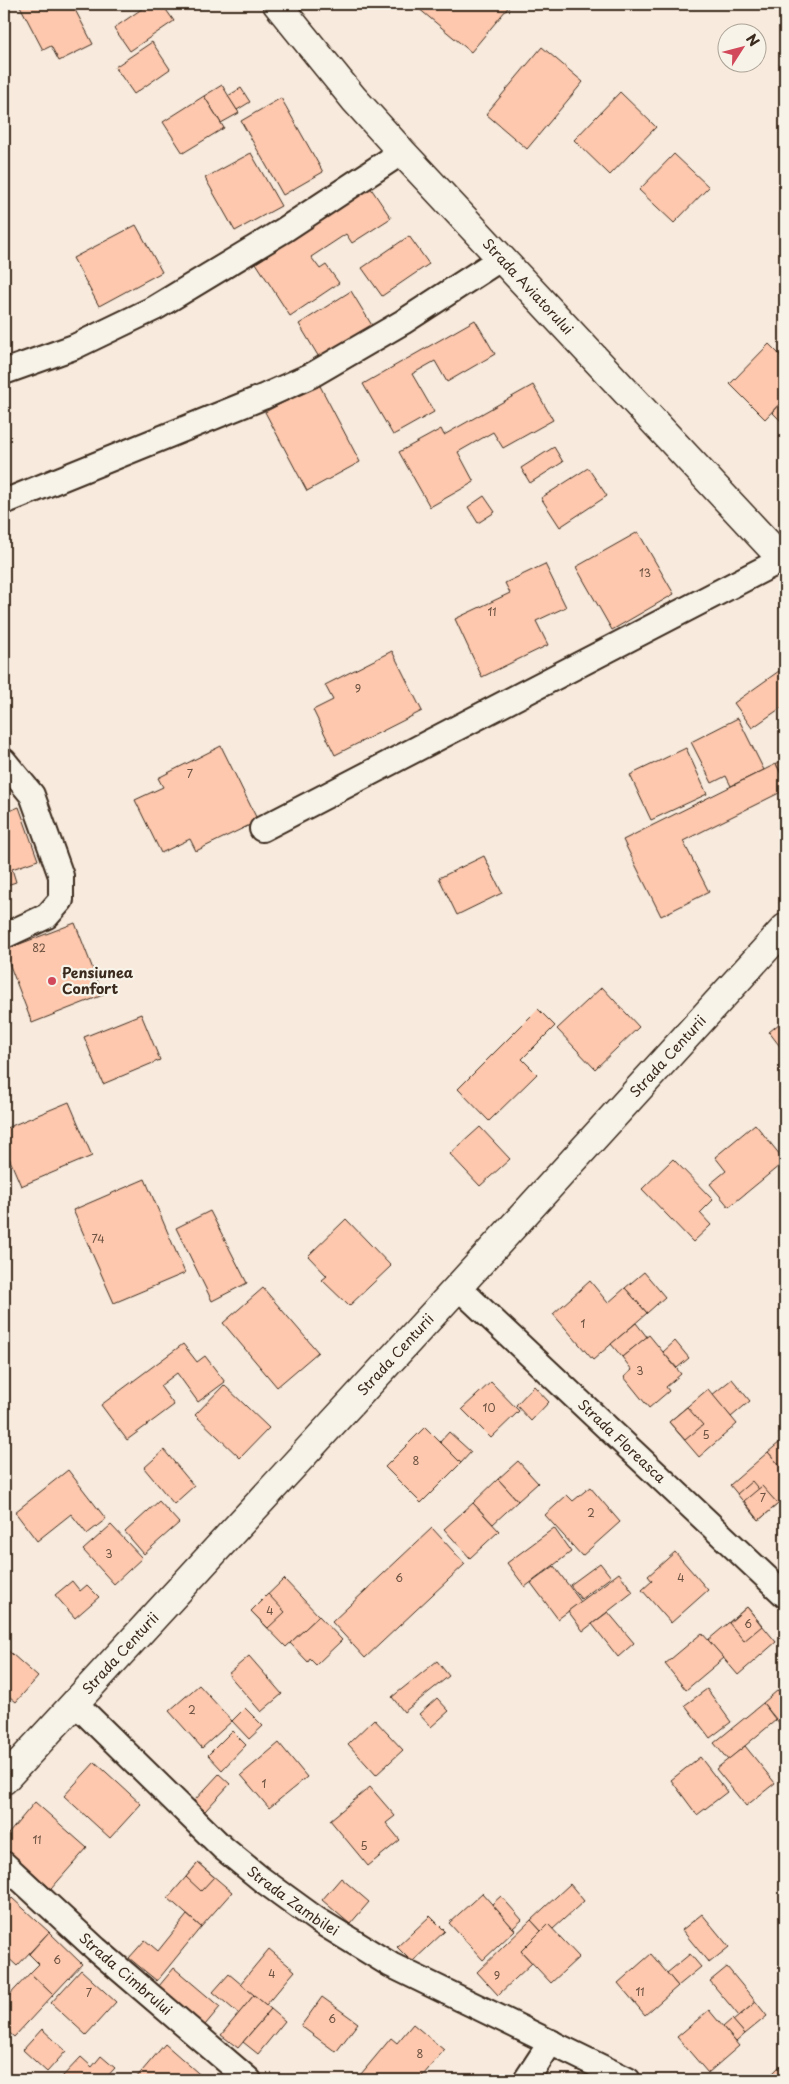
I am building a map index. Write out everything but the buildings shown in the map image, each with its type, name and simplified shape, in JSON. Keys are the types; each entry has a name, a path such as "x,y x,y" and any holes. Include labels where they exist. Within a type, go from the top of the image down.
{"main road":[{"name":"Strada Aviatorului","path":"277,4 354,99 402,152 784,561"},
{"name":"Strada Centurii","path":"4,1780 458,1287 785,928"}],"street":[{"path":"4,372 74,347 155,308 284,230 402,152"},
{"path":"4,502 263,397 312,375 403,322 500,259"},
{"path":"262,829 784,561"},
{"path":"4,761 32,796 61,876 61,900 47,916 4,936"},
{"name":"Strada Floreasca","path":"458,1287 785,1595"},
{"name":"Strada Zambilei","path":"75,1703 223,1848 261,1879 316,1919 391,1965 628,2080"},
{"name":"Strada Cimbrului","path":"4,1864 96,1949 249,2080"},
{"path":"526,2080 551,2042"}],"place":[{"name":"Pensiunea Confort","path":"52,981"}]}
